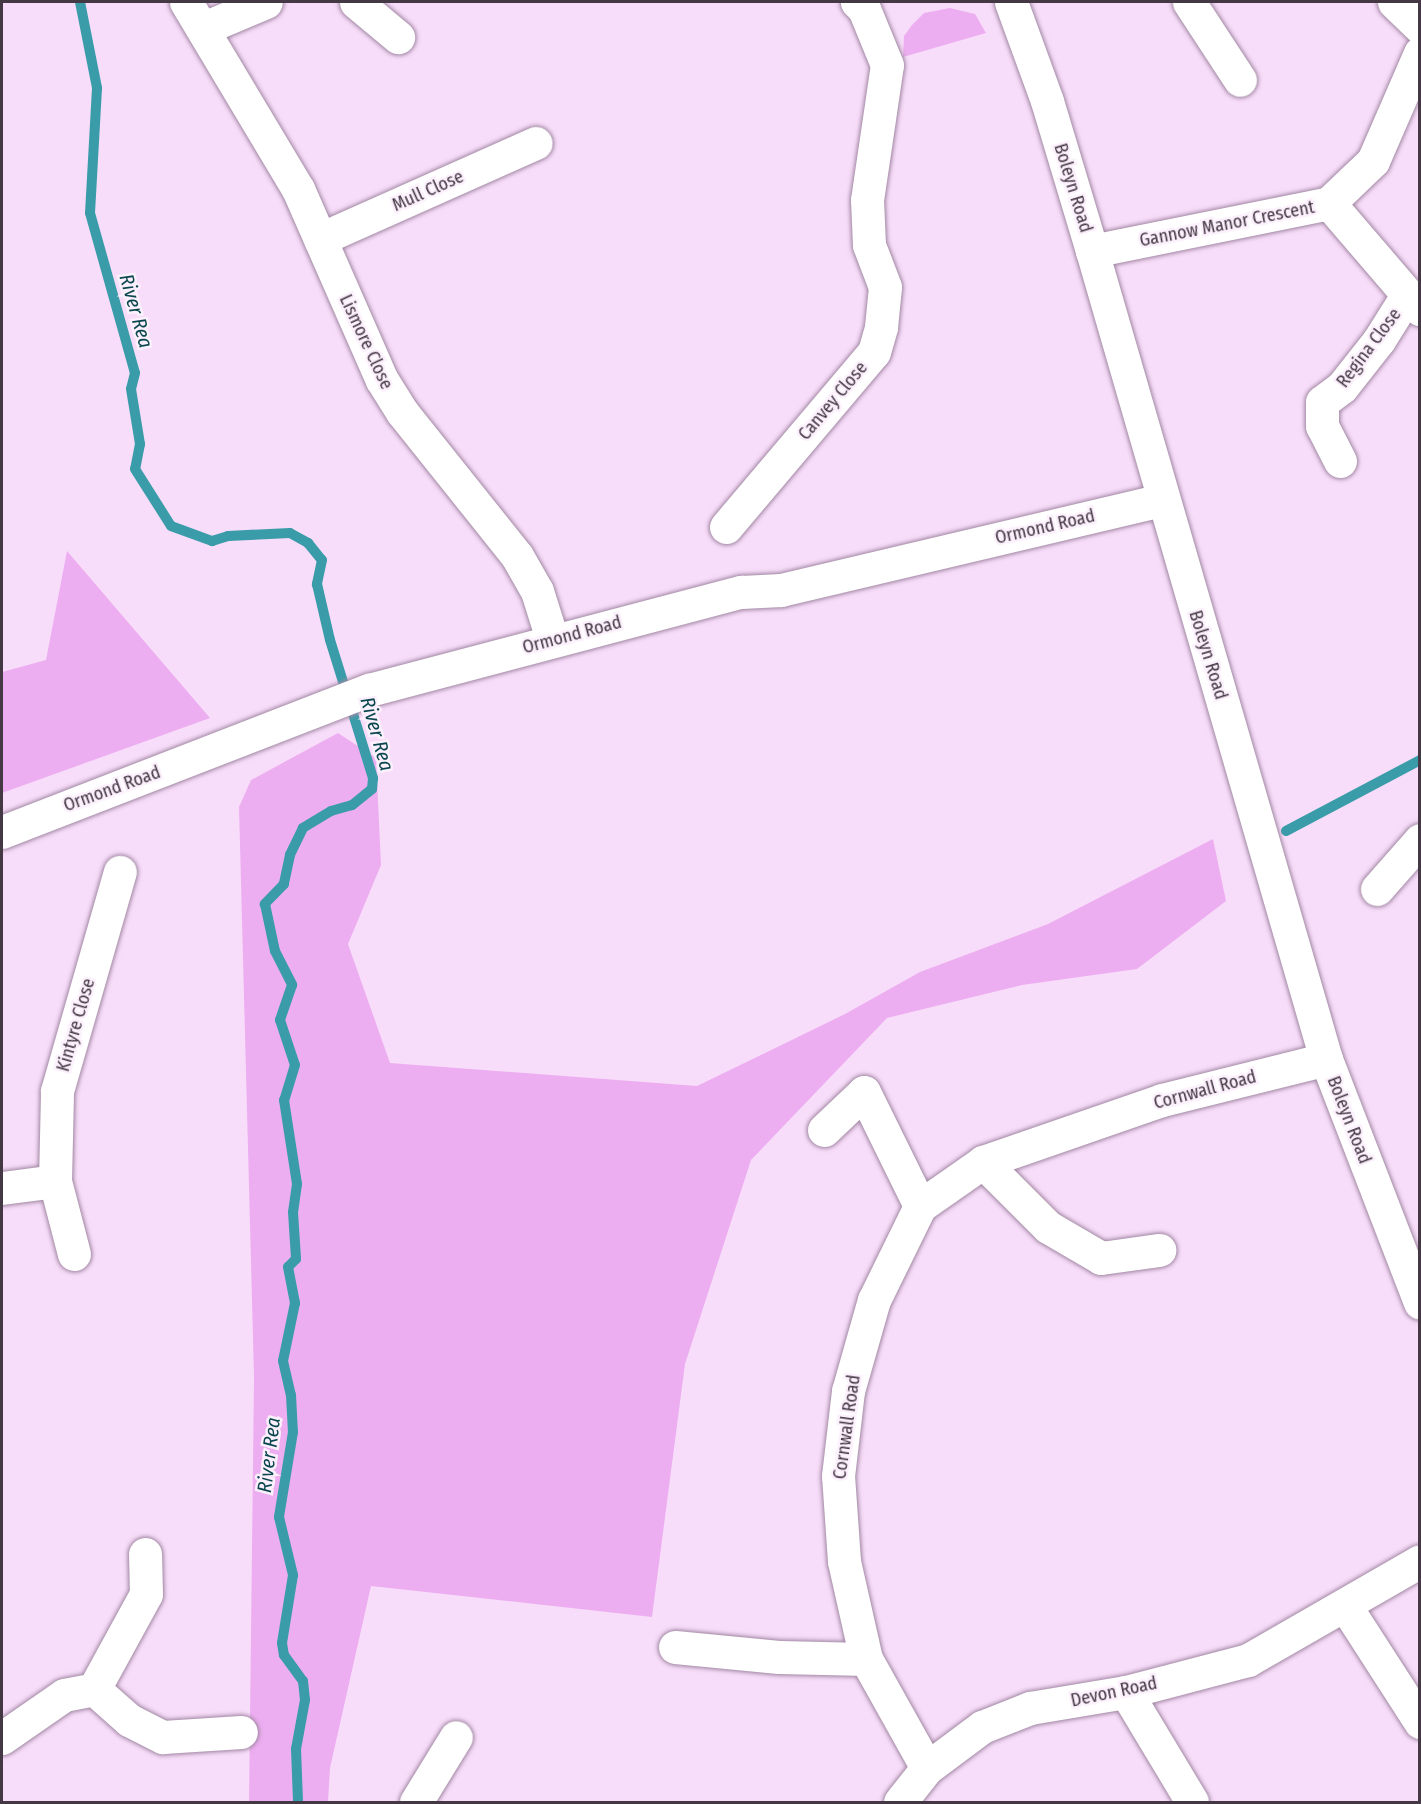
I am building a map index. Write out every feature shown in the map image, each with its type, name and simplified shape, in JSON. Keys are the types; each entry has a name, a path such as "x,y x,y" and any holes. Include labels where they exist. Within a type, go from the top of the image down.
{"street":[{"name":"Lismore Close","path":"186,2 204,28 298,189 382,380 402,412 517,556 537,591 552,639"},
{"path":"204,28 266,2"},
{"path":"356,2 398,37"},
{"name":"Boleyn Road","path":"1011,2 1047,101 1092,251 1161,500 1326,1059 1416,1284"},
{"path":"1189,2 1240,80"},
{"path":"1394,2 1419,27"},
{"name":"Canvey Close","path":"726,526 874,352 881,327 885,287 869,245 867,200 887,65 870,4"},
{"name":"Gannow Manor Crescent","path":"1092,251 1329,203 1373,161 1419,53"},
{"name":"Mull Close","path":"320,239 536,143"},
{"name":"Regina Close","path":"1329,203 1413,303 1342,387 1322,402 1322,426 1340,461"},
{"name":"Ormond Road","path":"2,832 369,690 552,639 741,592 781,590 1161,500"},
{"path":"1377,889 1419,840"},
{"name":"Kintyre Close","path":"74,1254 55,1181 57,1091 120,872"},
{"name":"Cornwall Road","path":"927,1768 866,1659 844,1561 838,1476 848,1391 874,1300 920,1206 983,1162 1162,1100 1326,1059"},
{"path":"824,1131 864,1092 920,1206"},
{"path":"983,1162 1048,1227 1101,1258 1158,1250"},
{"path":"2,1188 55,1181"},
{"path":"2,1738 64,1695 94,1689 146,1594 145,1554"},
{"name":"Devon Road","path":"900,1803 927,1768 982,1726 1030,1708 1126,1692 1248,1660 1346,1607 1419,1561"},
{"path":"1346,1607 1419,1722"},
{"path":"675,1647 779,1657 866,1659"},
{"path":"94,1689 129,1720 163,1737 241,1732"},
{"path":"1126,1692 1192,1803"},
{"path":"416,1803 456,1737"}],"shaded area":[{"path":"950,8 975,14 986,33 903,57 904,36 912,25 924,13"},
{"path":"67,551 210,718 2,793 2,672 46,660"},
{"path":"338,733 376,758 381,865 348,944 390,1063 697,1086 845,1014 920,972 1048,924 1213,839 1226,901 1137,969 1022,985 887,1018 751,1160 685,1364 652,1617 371,1586 330,1768 328,1802 249,1802 254,1377 239,807 251,780"}],"waterway":[{"name":"River Rea","path":"80,2 97,88 90,213 135,373 131,389 140,444 135,469 171,526 212,541 228,536 290,533 308,543 322,560 317,584 330,640 373,778 372,789 352,805 331,811 303,828 290,855 284,884 265,904 275,951 292,985 280,1020 295,1065 284,1100 297,1184 293,1212 296,1259 288,1267 295,1303 283,1361 291,1395 293,1432 279,1517 293,1575 282,1643 284,1655 303,1681 305,1700 296,1749 298,1802"},
{"path":"1286,831 1420,760"}]}
